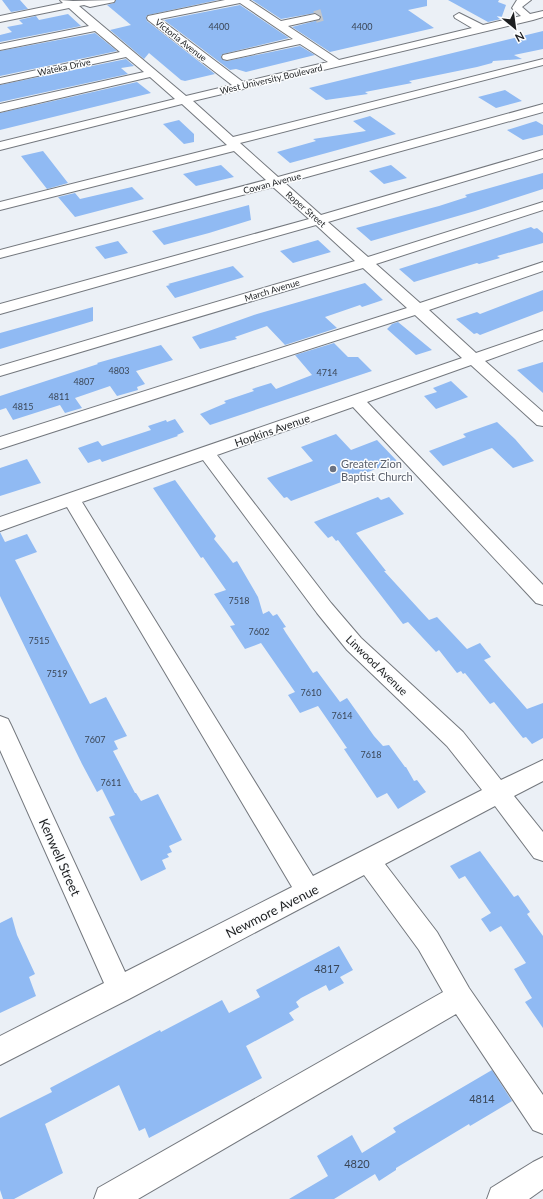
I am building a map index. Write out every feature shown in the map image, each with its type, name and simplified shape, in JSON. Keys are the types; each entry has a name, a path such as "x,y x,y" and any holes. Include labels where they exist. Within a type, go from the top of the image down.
{"street":[{"path":"0,19 76,2 90,4 110,0"},
{"name":"Victoria Avenue","path":"241,86 152,18 241,0 337,63"},
{"path":"526,0 520,3 517,8 529,18"},
{"name":"Roper Street","path":"76,2 98,27 184,100 542,419"},
{"path":"162,26 253,7"},
{"name":"West University Boulevard","path":"0,146 241,86 543,14"},
{"path":"279,25 322,15"},
{"path":"459,16 482,29"},
{"path":"0,47 98,27"},
{"path":"227,57 302,40"},
{"name":"Wateka Drive","path":"0,81 129,53"},
{"path":"0,206 543,62"},
{"path":"0,108 153,74"},
{"name":"Cowan Avenue","path":"0,254 275,182 543,108"},
{"path":"0,309 319,220 543,154"},
{"name":"March Avenue","path":"0,371 366,262 543,206"},
{"path":"0,443 418,309 543,266"},
{"name":"Hopkins Avenue","path":"0,524 543,335"},
{"path":"356,400 543,598"},
{"name":"Linwood Avenue","path":"206,452 324,608 354,644 434,718 454,739 499,793 543,850"},
{"path":"71,499 309,892"},
{"name":"Kenwell Street","path":"0,725 120,990"},
{"name":"Newmore Avenue","path":"0,1051 543,770"},
{"path":"368,860 428,941 460,997 543,1120"},
{"path":"109,1199 460,997"},
{"path":"502,1199 543,1172"}],"building":[{"path":"2,0 20,0 28,9 11,12"},
{"path":"116,0 218,0 148,15 146,17 147,21 215,74 185,81 181,80 149,53 144,59 110,30 131,25 107,5 114,3"},
{"path":"252,0 427,0 427,6 408,10 434,28 330,52 292,27 319,20 321,16 315,13 281,19"},
{"path":"448,0 499,0 498,2 506,5 501,19 488,22"},
{"path":"240,5 289,38 223,54 221,56 223,60 227,61 300,46 315,55 246,72 236,69 230,70 164,20"},
{"path":"68,14 81,26 0,42 0,35 12,32 7,27 23,24 19,20 36,16 39,20"},
{"path":"543,31 543,49 514,55 522,59 493,61 492,63 477,67 409,81 412,83 365,92 368,94 326,100 309,88"},
{"path":"95,33 117,51 0,76 0,51"},
{"path":"126,59 134,66 121,68 128,74 0,102 0,85"},
{"path":"137,82 151,93 0,130 0,113"},
{"path":"505,90 522,101 496,108 478,97"},
{"path":"370,116 396,134 290,163 277,152 316,141 313,139 366,131 353,121"},
{"path":"179,120 194,134 194,142 184,144 163,124"},
{"path":"536,121 543,125 543,135 523,140 507,130"},
{"path":"43,151 68,183 47,189 21,156"},
{"path":"221,165 234,177 196,186 183,174"},
{"path":"391,165 407,178 384,184 369,171"},
{"path":"543,173 543,189 475,211 371,241 356,228 439,206 467,197 465,195"},
{"path":"132,187 144,199 75,217 58,197 75,193 80,199"},
{"path":"249,205 251,220 209,233 164,245 152,231"},
{"path":"531,227 534,229 537,228 543,233 543,243 497,256 500,258 479,264 477,263 414,282 399,269"},
{"path":"318,240 331,252 293,263 280,251"},
{"path":"118,241 128,253 105,259 95,247"},
{"path":"233,266 244,277 175,298 166,286 170,285 168,284"},
{"path":"365,283 383,300 362,307 360,305 325,317 337,328 285,345 267,326 235,337 237,339 200,349 192,337 257,314"},
{"path":"543,290 543,311 480,335 477,333 474,334 456,319 477,312 480,314"},
{"path":"93,307 93,321 0,349 0,333"},
{"path":"398,322 432,350 416,355 387,329 392,324"},
{"path":"334,343 348,357 358,357 372,371 210,425 200,414 226,403 224,401 254,391 252,389 271,383 276,389 312,375 295,355"},
{"path":"161,345 173,360 136,371 145,384 137,387 138,390 117,396 110,386 75,398 82,408 65,413 60,405 13,420 6,408 0,410 0,396 98,364 97,363"},
{"path":"543,362 543,393 517,370"},
{"path":"451,381 468,397 436,409 424,396 437,392 433,388"},
{"path":"175,419 184,432 177,435 178,436 102,462 100,459 88,463 78,448 98,441 102,446 151,430 148,426 166,420 167,422"},
{"path":"497,422 515,439 534,461 513,468 492,448 443,466 429,451 466,437 463,434"},
{"name":"Greater Zion Baptist Church","path":"336,434 351,450 377,440 397,461 291,501 287,497 284,498 267,478 313,461 301,447"},
{"path":"27,459 41,483 0,496 0,468"},
{"path":"175,480 216,536 214,539 233,563 237,561 258,597 263,614 269,611 273,616 277,614 286,627 283,628 286,633 313,673 317,671 340,702 347,698 374,736 383,746 389,745 406,767 414,781 417,780 426,792 398,809 387,793 377,798 344,749 347,748 318,706 300,713 288,695 295,692 261,643 245,649 230,626 235,625 214,594 226,590 203,557 201,558 153,488"},
{"path":"378,497 381,500 389,497 404,514 356,533 386,571 384,571 429,620 437,617 467,649 480,643 491,657 484,660 527,709 543,703 543,738 532,744 526,737 523,738 494,702 490,704 465,673 463,674 461,671 457,673 439,650 436,652 408,622 403,624 338,540 336,541 332,536 328,538 314,522"},
{"path":"0,532 5,542 27,534 37,552 15,560 90,704 106,697 127,736 114,741 118,749 113,751 135,793 141,801 158,794 182,840 169,846 172,852 167,854 169,857 162,860 166,869 141,881 109,817 115,815 102,789 97,792 82,764 0,596"},
{"path":"480,851 514,897 518,895 530,912 527,914 543,936 543,1028 525,1002 532,998 514,969 526,963 501,926 490,932 481,919 491,913 465,876 459,879 450,866"},
{"path":"12,917 17,935 35,974 29,977 36,996 0,1013 0,923"},
{"path":"339,946 353,970 340,977 344,983 329,991 326,985 301,998 296,1002 299,1007 289,1013 294,1020 246,1046 262,1078 149,1138 145,1128 139,1131 119,1085 45,1124 63,1173 14,1199 3,1199 0,1190 0,1118 52,1092 50,1088 160,1030 161,1032 222,1000 229,1013 260,997 256,990"},
{"path":"492,1070 512,1101 470,1126 469,1124 396,1168 396,1170 379,1181 375,1174 334,1199 289,1199 328,1176 317,1156 352,1135 362,1153 396,1132 393,1128"}],"tunnel":[{"path":"315,17 322,15"}],"place":[{"name":"Greater Zion Baptist Church","path":"333,469"}]}
